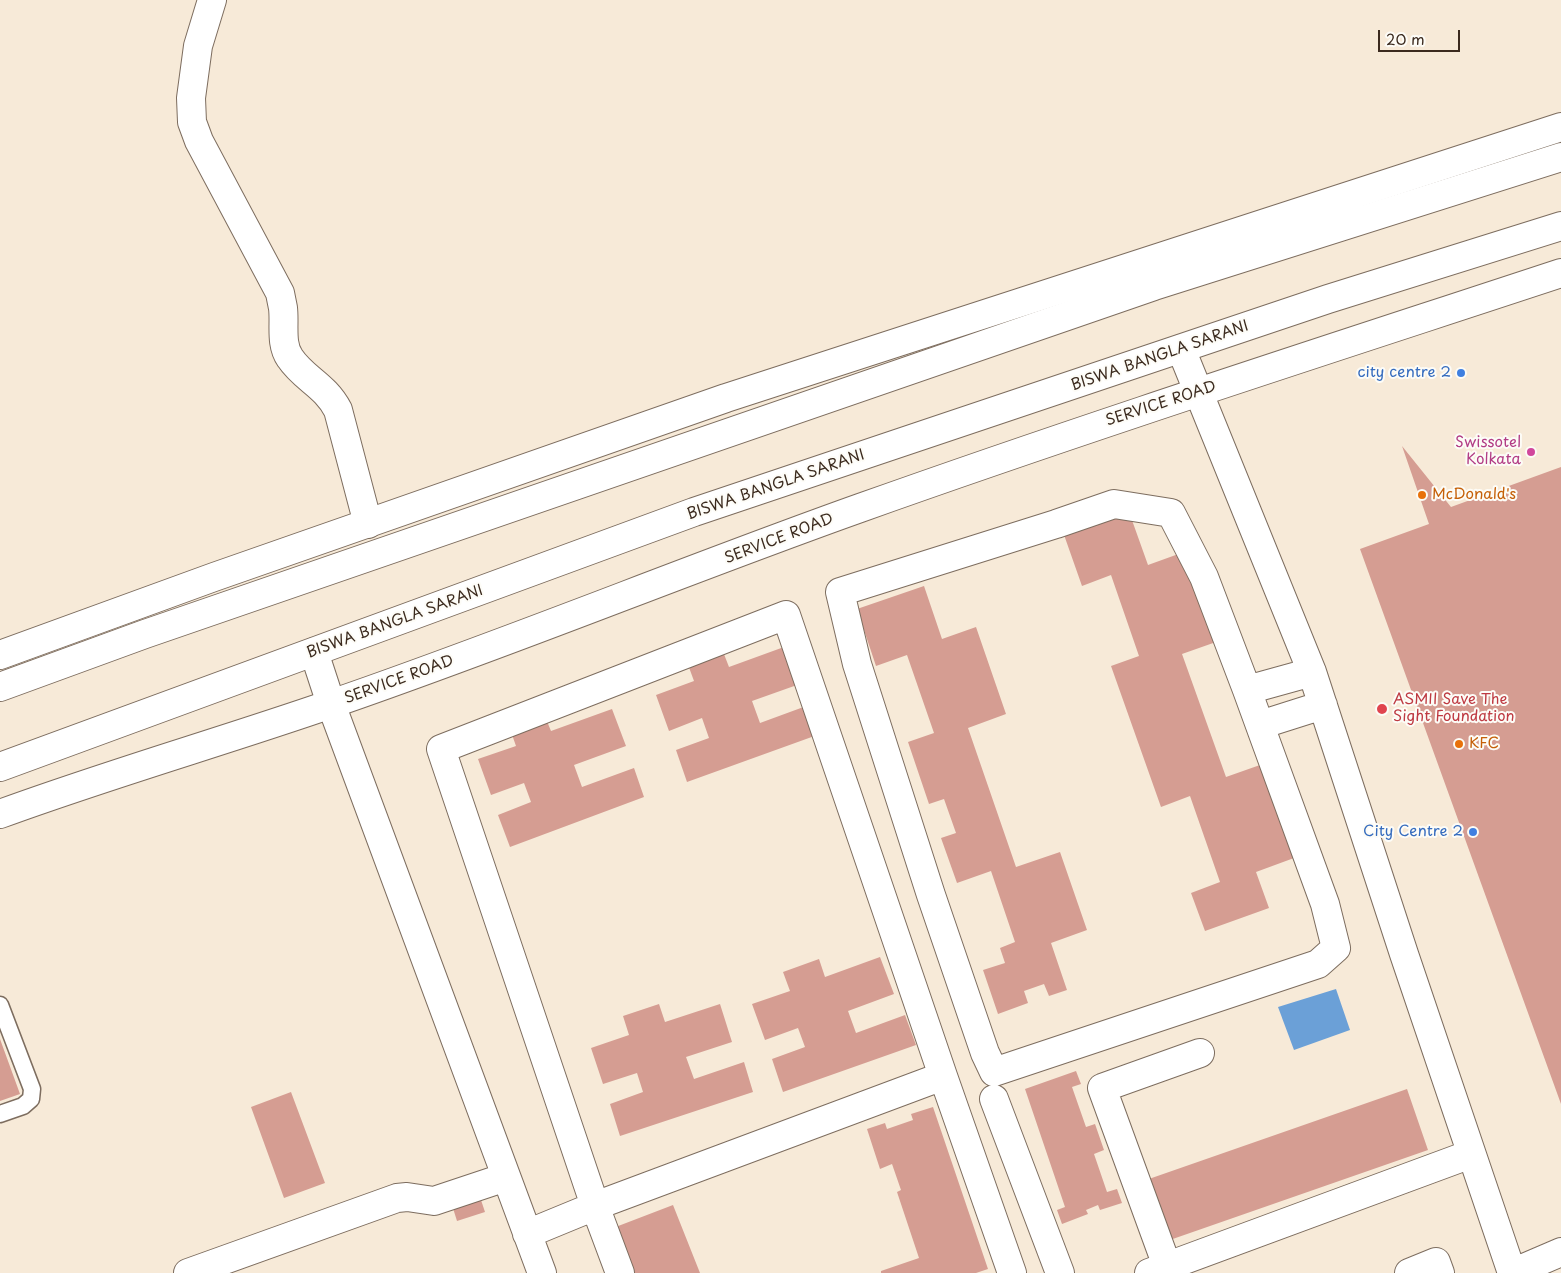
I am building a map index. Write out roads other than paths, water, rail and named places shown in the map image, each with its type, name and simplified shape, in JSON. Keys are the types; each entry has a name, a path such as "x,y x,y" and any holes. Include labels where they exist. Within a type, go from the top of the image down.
{"street":[{"path":"212,0 198,46 191,98 192,122 198,141 280,293 283,309 284,340 289,357 300,370 332,397 338,410 368,524"},
{"path":"0,655 214,577 726,398 1561,127"},
{"path":"0,687 145,634 1135,292 1561,157"},
{"name":"BISWA BANGLA SARANI","path":"0,767 694,512 1337,296 1561,226"},
{"name":"SERVICE ROAD","path":"0,814 54,794 331,704 544,627 855,510 1060,438 1561,272"},
{"path":"1182,349 1312,672 1512,1273 1561,1252"},
{"path":"1114,504 1171,513 1204,576 1247,690 1325,904 1336,948 1318,964 994,1072 983,1046 931,895 857,664 840,592 1114,504"},
{"path":"620,1273 594,1206 441,749 786,615 1012,1273"},
{"path":"314,652 331,704 542,1273"},
{"path":"1247,690 1312,672"},
{"path":"1260,725 1323,705"},
{"path":"1200,1053 1102,1088 1158,1270 1471,1154"},
{"path":"527,1234 594,1206 943,1076"},
{"path":"994,1099 1060,1273"},
{"path":"188,1273 398,1198 407,1197 434,1201 506,1177"},
{"path":"1409,1273 1436,1262 1440,1273"}],"lane":[{"path":"0,1005 32,1089 31,1099 23,1106 0,1114"}],"water":[{"path":"1336,989 1350,1030 1294,1050 1278,1007"}],"place":[{"name":"city centre 2","path":"1461,373"},
{"name":"Swissotel Kolkata","path":"1531,452"},
{"name":"McDonald's","path":"1422,495"},
{"name":"ASMII Save The Sight Foundation","path":"1382,709"},
{"name":"KFC","path":"1459,744"},
{"name":"City Centre 2","path":"1473,832"}]}
